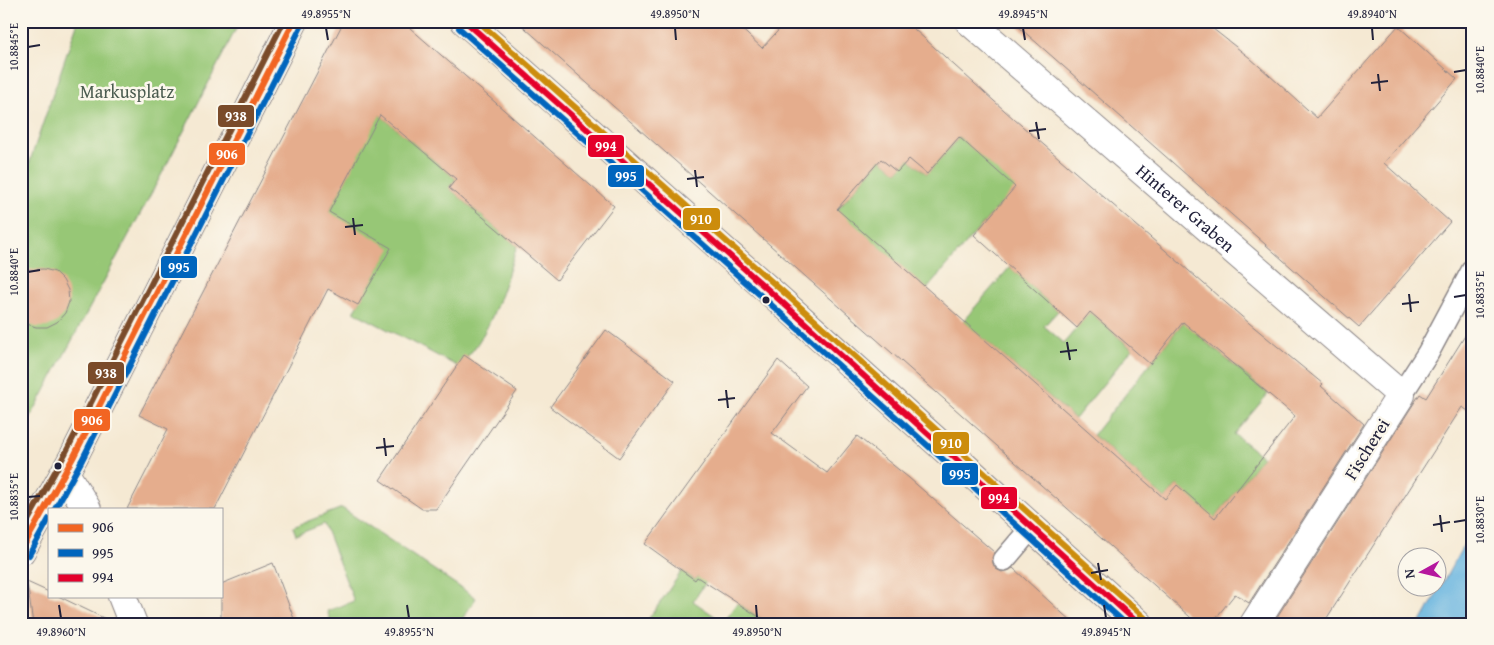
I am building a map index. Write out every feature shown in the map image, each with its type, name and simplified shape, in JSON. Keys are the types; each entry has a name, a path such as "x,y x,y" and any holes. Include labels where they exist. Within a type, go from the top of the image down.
{"street":[{"path":"21,550 65,473 294,21"},
{"path":"465,21 1139,624"},
{"name":"Hinterer Graben","path":"969,21 1401,395"},
{"name":"Fischerei","path":"1254,624 1401,395"},
{"path":"65,473 87,508"},
{"path":"123,598 133,624"}],"lane":[{"name":"Fischerei","path":"1401,395 1428,353 1473,270"},
{"path":"1004,560 1032,527"}],"green space":[{"name":"Markusplatz","path":"78,21 240,21 166,166 21,435 21,187"},
{"path":"379,114 456,179 449,188 517,246 501,294 487,327 468,356 457,366 354,312 390,248 328,214"},
{"path":"959,137 1045,210 1000,204 927,289 837,210 881,159 897,172 909,159 927,174"},
{"path":"1010,267 1058,311 1044,326 1064,343 1090,312 1132,349 1075,419 963,321"},
{"path":"1185,320 1199,336 1268,394 1234,434 1263,457 1214,519 1177,485 1165,499 1093,435"},
{"path":"342,508 476,598 459,624 332,624 327,611 354,601 324,524 296,535 293,527"},
{"path":"738,520 749,521 693,601 723,622 737,603 770,624 645,624 682,571 695,580"}],"water":[{"path":"1473,528 1473,624 1420,624 1434,598 1446,598 1446,577"}],"building":[{"path":"344,21 402,21 614,206 557,280 449,188 456,179 380,115 329,212 391,248 358,305 328,289 216,508 128,508 168,429 139,415"},
{"path":"517,21 733,21 762,48 787,21 905,21 1014,119 1249,323 1323,384 1321,386 1364,424 1249,603 1235,594 1211,624 1198,624","holes":["959,137 1015,187 974,235 1077,328 1090,312 1150,364 1183,322 1295,416 1215,518 1177,485 1165,499 837,209 881,159 897,172 909,159 927,174"]},
{"path":"1012,21 1203,21 1250,58 1317,118 1398,26 1457,79 1384,163 1450,222 1359,327"},
{"path":"44,269 55,272 63,280 68,290 69,302 65,313 57,322 47,327 36,327 21,322 21,270"},
{"path":"1473,323 1473,414 1462,407 1323,624 1280,624 1275,620 1416,400 1420,394 1426,398"},
{"path":"606,330 675,381 619,458 550,407"},
{"path":"464,355 517,391 436,509 422,509 380,480"},
{"path":"778,360 807,386 772,433 827,473 857,436 909,478 994,552 992,558 996,569 1002,572 1013,568 1074,624 770,624 697,577 695,580 645,544"},
{"path":"273,563 296,624 221,624 222,584"},
{"path":"27,582 48,592 48,598 62,598 116,624 33,624"}],"transit line":[{"name":"938","path":"21,533 66,452 284,21"},
{"name":"906","path":"21,551 74,456 294,21"},
{"name":"994","path":"465,21 783,303 1139,624"},
{"name":"910","path":"478,21 789,297 1145,618"},
{"name":"995","path":"56,508 82,460 302,25"},
{"name":"995","path":"459,28 777,310 1126,624"},
{"name":"995","path":"29,555 48,521"}]}
